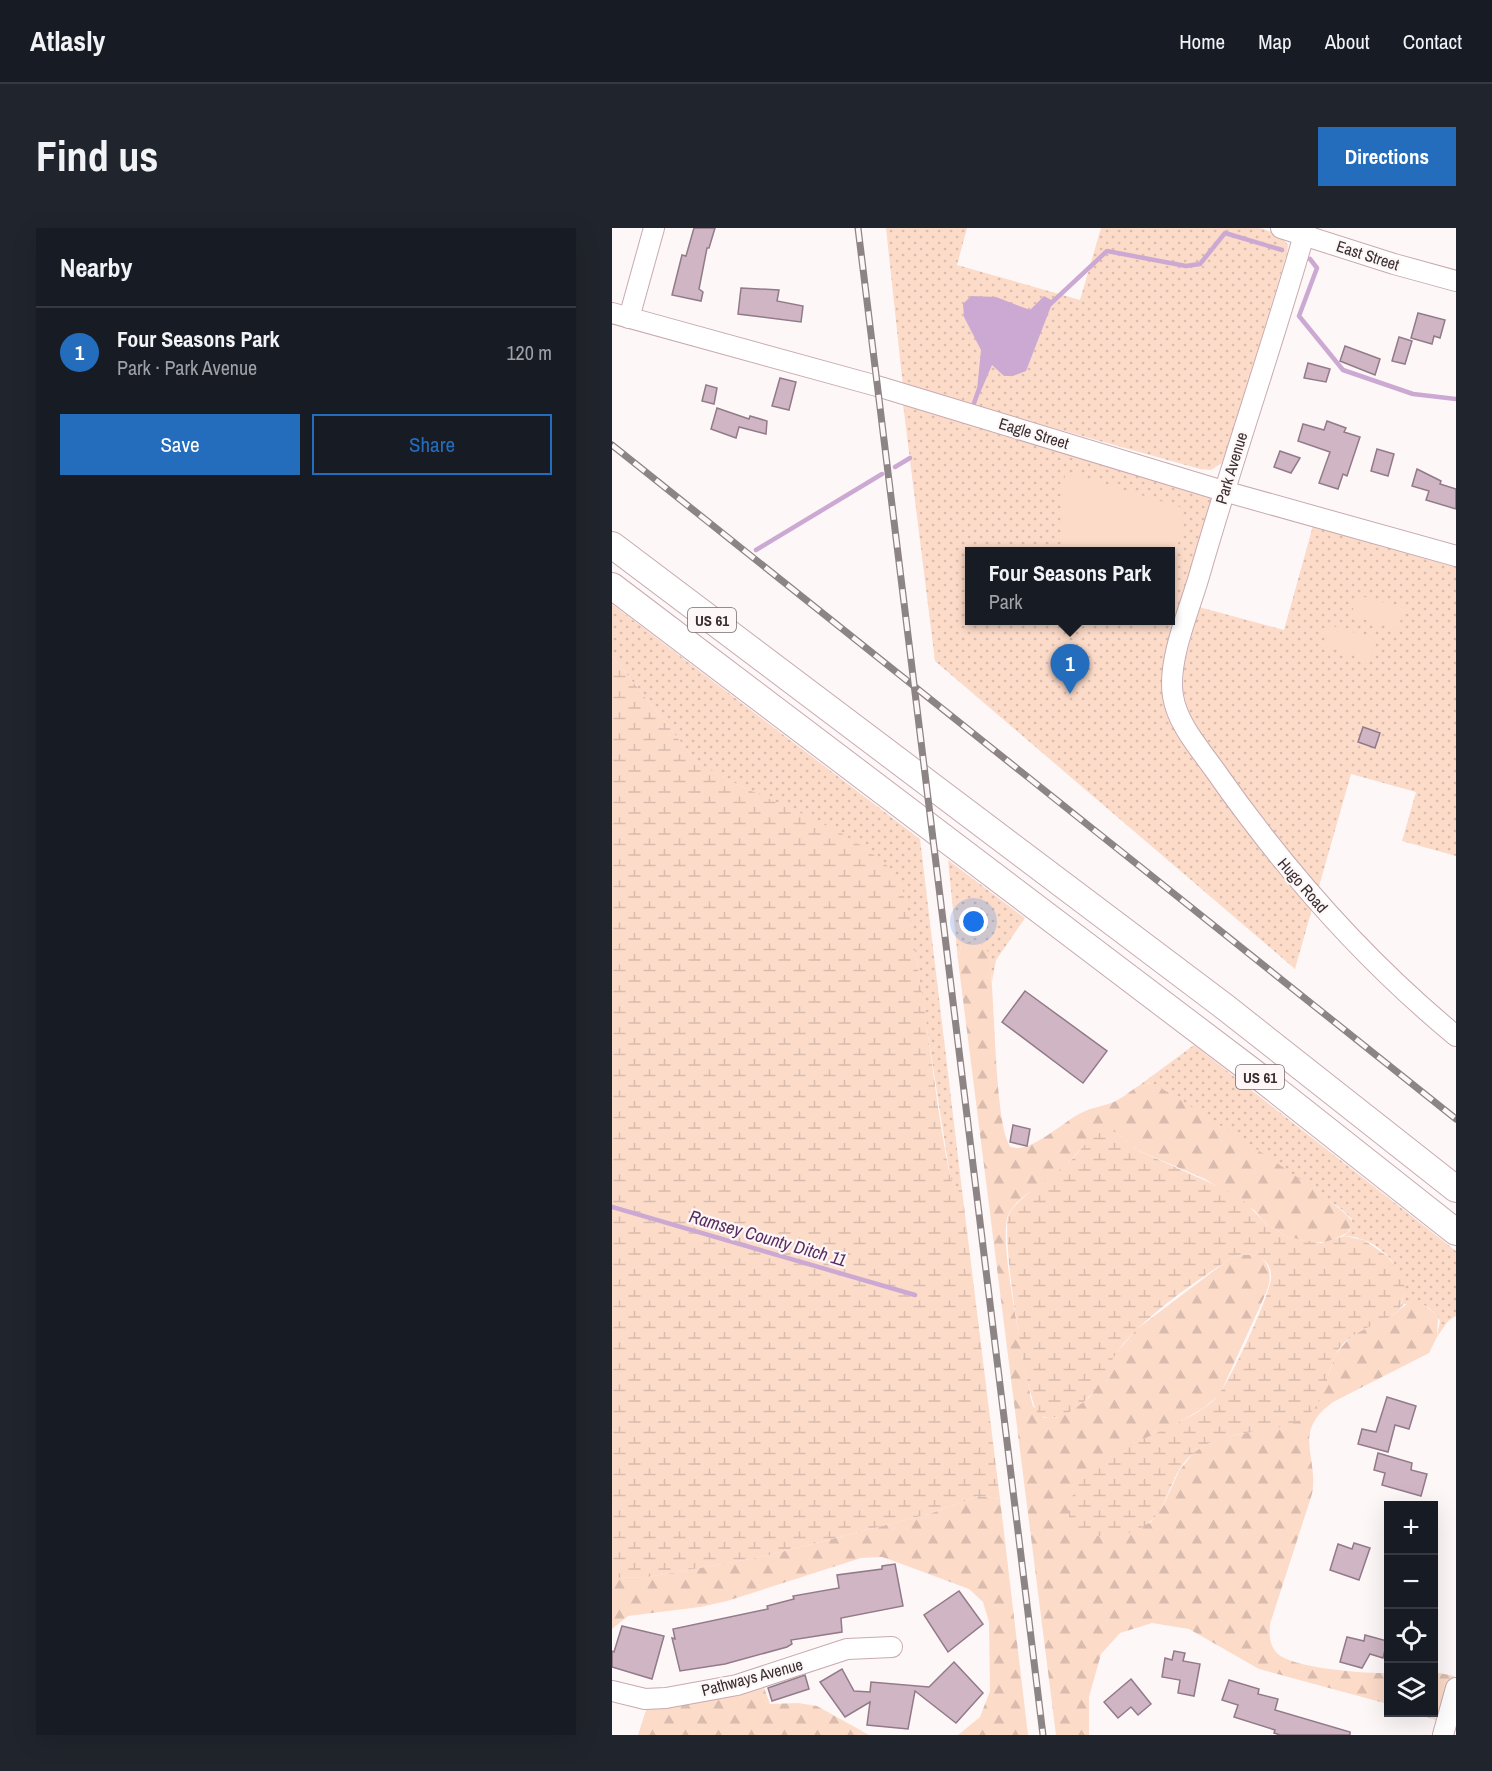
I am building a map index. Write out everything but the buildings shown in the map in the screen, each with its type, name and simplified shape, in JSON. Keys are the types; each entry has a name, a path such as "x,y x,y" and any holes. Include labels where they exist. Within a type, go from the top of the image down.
{"main road":[{"name":"US 61","path":"612,545 1226,1007 1456,1189"},
{"name":"US 61","path":"612,586 1196,1028 1456,1232"}],"street":[{"path":"621,316 654,228"},
{"name":"East Street","path":"1281,228 1305,231 1394,264 1456,281"},
{"name":"Park Avenue","path":"1177,711 1173,697 1175,660 1224,491 1305,231"},
{"name":"Eagle Street","path":"621,316 877,386 1224,491 1456,556"},
{"name":"Hugo Road","path":"1177,711 1187,731 1240,807 1320,904 1380,968 1456,1036"},
{"name":"Pathways Avenue","path":"612,1690 645,1699 666,1698 743,1683 853,1648 892,1647"},
{"path":"1443,1735 1456,1688"}],"green space":[{"path":"886,228 967,228 957,265 1080,300 1101,228 1260,228 1280,235 1288,245 1287,253 1225,461 1211,470 1200,469 903,386"},
{"path":"903,404 1210,493 1212,502 1164,683 1312,909 1295,969 935,661"},
{"path":"1066,472 1180,507 1185,519 1175,554 1175,547 1064,547 1061,512"},
{"path":"1314,522 1456,562 1456,856 1402,841 1416,792 1351,774 1318,890 1204,745 1188,713 1183,691 1184,665 1199,607 1284,630"},
{"path":"1357,595 1404,608 1398,629 1351,616"},
{"path":"612,604 920,839 962,1190 954,1186 950,1176 916,957 903,892 897,879 882,862 833,831 714,773 696,761 612,656"},
{"path":"1132,625 1153,625 1151,631"},
{"path":"1329,625 1376,639 1370,660 1323,646"},
{"path":"612,656 696,761 743,787 840,833 884,863 900,884 912,931 950,1176 954,1186 962,1190 1000,1499 978,1496 929,1514 761,1557 648,1577 612,1578"},
{"path":"948,860 1025,918 996,960 992,981 989,954 961,946 958,960"},
{"path":"971,941 984,945 989,954 1001,1114 1005,1135 1011,1147 1028,1146 1081,1113 1116,1101 1143,1085 1154,1084 1295,1175 1344,1213 1353,1223 1347,1233 1328,1242 1310,1242 1288,1237 1266,1224 1254,1210 1205,1179 1135,1149 1116,1132 1097,1137 1085,1144 1056,1174 1019,1200 1009,1213 1006,1248 1018,1332 1031,1399 1033,1406 1044,1418 1056,1418 1089,1398 1116,1353 1137,1329 1228,1260 1248,1254 1256,1256 1267,1265 1269,1273 1266,1293 1220,1394 1205,1407 1180,1422 1111,1456 1070,1524 1076,1531 1085,1534 1107,1534 1150,1523 1163,1506 1179,1471 1195,1451 1219,1438 1273,1428 1327,1380 1335,1355 1351,1336 1393,1315 1409,1302 1422,1303 1438,1316 1437,1337 1429,1353 1333,1402 1320,1413 1313,1424 1309,1445 1313,1480 1312,1494 1270,1624 1271,1644 1278,1654 1286,1659 1331,1669 1384,1673 1384,1703 1259,1669 1189,1629 1152,1623 1120,1633 1101,1654 1089,1697 1089,1735 1056,1735 958,960 961,946"},
{"path":"1194,1045 1456,1251 1456,1316 1448,1321 1437,1337 1440,1321 1433,1311 1421,1304 1404,1304 1400,1309 1403,1296 1402,1283 1391,1259 1370,1242 1344,1236 1350,1230 1352,1219 1340,1208 1166,1091 1149,1083 1133,1090"},
{"path":"1105,1131 1116,1132 1135,1149 1239,1196 1266,1224 1288,1237 1321,1243 1344,1236 1364,1240 1387,1256 1401,1273 1405,1288 1400,1309 1386,1319 1355,1334 1342,1345 1333,1362 1321,1399 1309,1414 1297,1422 1238,1434 1208,1444 1184,1463 1164,1503 1148,1523 1138,1529 1115,1536 1077,1533 1071,1527 1069,1513 1075,1492 1088,1474 1106,1459 1177,1424 1215,1399 1229,1378 1247,1341 1269,1289 1271,1275 1267,1263 1254,1255 1243,1255 1228,1260 1173,1299 1134,1332 1117,1351 1094,1391 1081,1404 1066,1414 1056,1417 1039,1415 1021,1350 1008,1251 1009,1214 1020,1200 1067,1164 1092,1138"},
{"path":"978,1496 1000,1499 1028,1735 958,1735 980,1717 990,1691 989,1622 983,1602 969,1589 882,1557 861,1558 727,1601 700,1607 628,1616 612,1629 612,1578 648,1577 761,1557 929,1514"},
{"path":"1438,1673 1454,1676 1441,1722 1427,1717 1438,1717"},
{"path":"763,1685 770,1704 798,1703 817,1706 869,1735 638,1735 647,1707"}],"shaded area":[{"path":"971,296 996,297 1030,310 1044,296 1053,301 1026,371 1013,376 1004,376 992,365 980,393 977,390 981,350 964,317 963,304"}],"waterway":[{"path":"1047,307 1107,251 1186,266 1200,264 1225,233 1282,250"},
{"path":"1310,259 1317,268 1299,316 1343,370 1413,394 1456,399"},
{"path":"973,406 979,389"},
{"path":"895,467 910,458"},
{"path":"756,550 882,474"},
{"name":"Ramsey County Ditch 11","path":"612,1207 915,1295"}],"railway":[{"path":"858,228 1043,1735"},
{"path":"612,445 1456,1119"}],"place":[{"name":"Four Seasons Park","path":"1070,694"}]}
